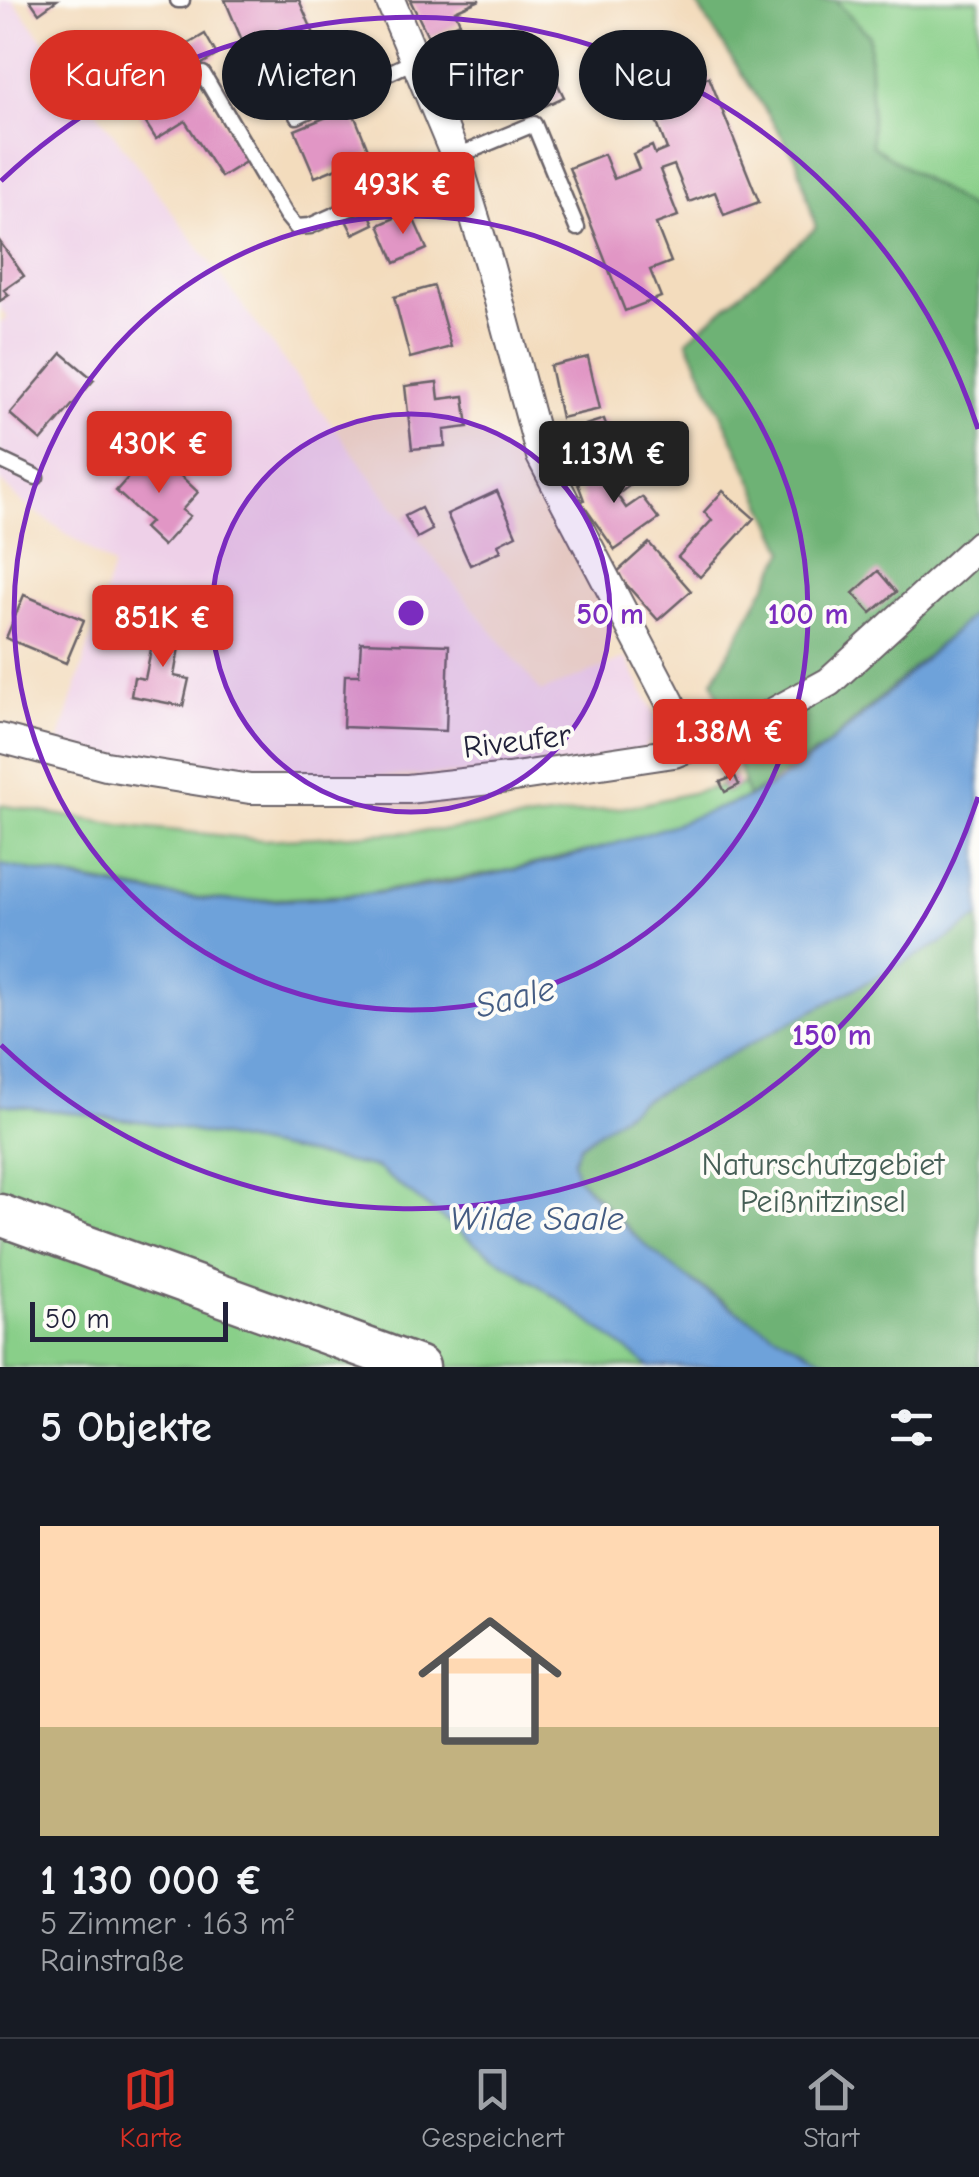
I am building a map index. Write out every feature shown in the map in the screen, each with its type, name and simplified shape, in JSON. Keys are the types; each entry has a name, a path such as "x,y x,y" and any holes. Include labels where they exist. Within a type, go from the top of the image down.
{"street":[{"path":"390,0 412,51"},
{"path":"440,120 489,264 541,456 670,702 688,748"},
{"name":"Riveufer","path":"0,738 106,766 250,789 408,789 610,764 688,748 765,717 829,682 979,545"},
{"path":"0,1215 419,1367"}],"lane":[{"path":"203,74 296,227 310,226 534,124 577,228"},
{"path":"0,460 36,477"}],"shaded area":[{"path":"0,0 13,0 36,30 30,30 30,120 103,120 417,538 541,692 626,658 661,727 643,750 568,771 212,781 59,743 113,566 23,503 0,481 0,323 7,318 0,301 8,296 4,290 24,276 0,242","holes":["153,450 198,492 182,510 189,517 163,545 144,528 150,522 116,491","156,625 182,630 174,676 188,679 183,706 132,696 145,679","361,642 449,645 446,731 343,727 345,675 359,675"]}],"green space":[{"path":"835,0 979,0 979,214 872,146 869,35"},
{"path":"835,0 869,35 872,146 979,214 979,609 827,745 748,797 713,681 785,551 687,340 816,228 796,158 696,3"},
{"path":"744,783 748,797 633,840 504,871 364,894 239,901 170,895 0,865 0,805 120,825 264,840 447,830 634,806 722,786 725,792"},
{"name":"Naturschutzgebiet Peißnitzinsel","path":"979,917 979,1367 840,1367 777,1337 659,1259 577,1177 573,1161 580,1145 638,1103 943,942"},
{"path":"0,1104 146,1122 378,1168 476,1244 650,1367 0,1367"}],"water":[{"path":"979,609 979,917 943,942 638,1103 580,1145 573,1161 577,1177 605,1208 666,1262 731,1308 840,1367 650,1367 476,1244 377,1168 146,1122 0,1104 0,865 150,893 210,900 296,900 467,880 579,854 764,790 821,751"}],"building":[{"path":"30,0 57,0 39,13"},
{"path":"225,0 299,0 312,30 238,30"},
{"path":"410,0 480,0 455,11 460,23 446,30 425,30"},
{"path":"205,34 217,55 202,64"},
{"path":"707,78 759,202 724,215 715,192 689,202 674,165 660,170 678,216 656,224 671,262 650,270 661,297 625,311 569,168 604,154 614,179 639,169 633,154 652,146 655,154 667,149 656,120 707,120"},
{"path":"202,90 247,161 221,177 185,121 156,139 144,120 202,120"},
{"path":"319,120 356,120 370,154 315,177 295,130"},
{"path":"368,210 374,224 353,234 346,220"},
{"path":"410,211 427,249 395,263 379,225"},
{"path":"0,242 24,276 4,290 9,295 0,301"},
{"path":"434,286 451,347 410,358 394,297"},
{"path":"62,353 94,380 41,441 10,414"},
{"path":"588,357 600,409 561,418 550,366"},
{"path":"437,382 439,399 464,396 468,427 444,430 445,446 412,449 405,386"},
{"path":"604,419 614,448 595,454 585,425"},
{"path":"153,450 198,492 182,510 190,516 163,546 144,528 150,522 116,491"},
{"path":"611,459 630,485 617,495 626,508 642,497 659,519 615,550 581,502 584,500 578,484"},
{"path":"497,491 516,535 498,544 501,551 470,565 447,514"},
{"path":"723,491 754,518 700,577 678,557 712,520 704,512"},
{"path":"421,508 432,530 417,538 405,516"},
{"path":"649,543 691,591 658,620 616,573"},
{"path":"878,571 896,592 871,613 853,593"},
{"path":"24,595 84,620 66,663 6,638"},
{"path":"156,625 182,630 174,676 189,679 183,706 131,696 134,677 145,679"},
{"path":"361,642 449,645 446,731 343,727 345,675 359,675"},
{"path":"735,776 739,785 725,792 720,782"}],"water label":[{"name":"Saale","path":"515,997"},
{"name":"Wilde Saale","path":"537,1218"}]}
